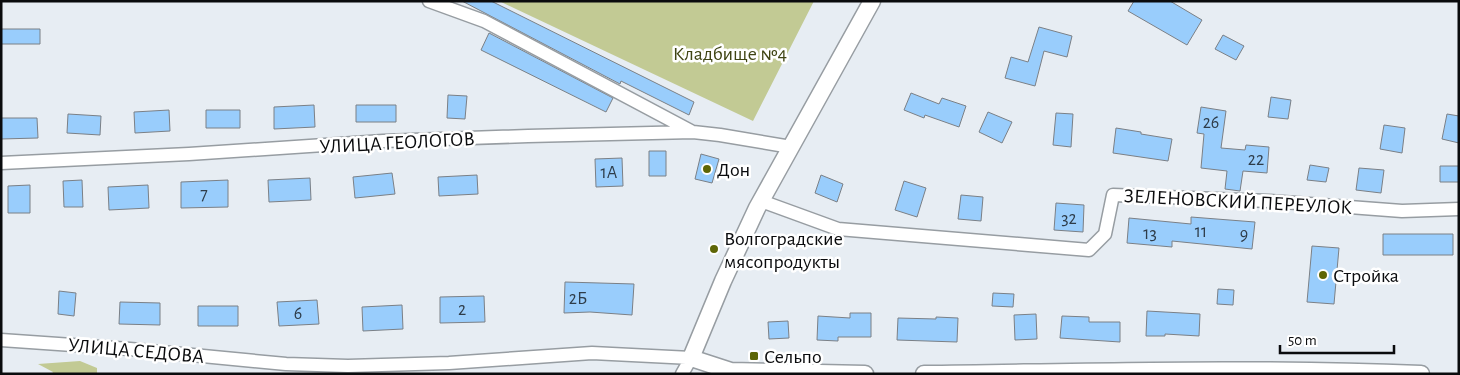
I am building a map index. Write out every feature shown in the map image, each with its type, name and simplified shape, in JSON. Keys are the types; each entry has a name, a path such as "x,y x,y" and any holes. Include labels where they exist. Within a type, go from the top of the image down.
{"street":[{"path":"429,1 484,21 693,132"},
{"path":"682,374 691,358 723,281 761,201 872,1"},
{"name":"УЛИЦА ГЕОЛОГОВ","path":"1,163 189,154 382,141 693,132 720,134 792,148"},
{"name":"ЗЕЛЕНОВСКИЙ ПЕРЕУЛОК","path":"761,201 838,229 1089,250 1105,234 1113,195 1269,201 1402,211 1459,209"},
{"name":"УЛИЦА СЕДОВА","path":"1,340 130,349 286,364 348,366 449,363 592,352 691,358"},
{"path":"691,358 732,371 865,374"},
{"path":"924,374 1282,370 1421,374"}],"green space":[{"name":"Кладбище №4","path":"499,1 814,1 753,121"},
{"path":"80,361 97,368 97,374 52,374 53,372 38,364"}],"building":[{"path":"462,1 491,1 694,102 689,115 621,81 620,84"},
{"path":"1134,1 1170,1 1202,20 1187,45 1128,11"},
{"path":"1039,27 1072,36 1067,57 1044,51 1035,86 1005,78 1011,57 1028,62"},
{"path":"1,29 40,29 40,44 1,44"},
{"path":"489,33 613,98 606,112 481,50"},
{"path":"1223,35 1244,46 1236,60 1215,49"},
{"path":"911,93 939,104 942,98 966,106 959,127 925,115 924,118 904,110"},
{"path":"448,95 467,96 465,119 447,118"},
{"path":"1271,97 1291,100 1288,119 1268,117"},
{"path":"314,105 315,127 274,129 274,107"},
{"path":"356,105 396,105 396,122 356,122"},
{"path":"1201,107 1226,111 1221,148 1245,150 1246,145 1269,147 1267,173 1243,171 1240,191 1225,189 1227,171 1201,168 1204,134 1197,133"},
{"path":"169,110 170,131 135,133 134,112"},
{"path":"206,110 240,110 240,128 206,128"},
{"path":"988,112 1012,122 1002,143 979,132"},
{"path":"1056,113 1073,114 1071,147 1053,145"},
{"path":"68,114 101,116 100,135 67,133"},
{"path":"1447,114 1459,116 1459,143 1442,139"},
{"path":"1,118 37,118 38,138 1,139"},
{"path":"1384,125 1405,128 1402,153 1380,149"},
{"path":"1116,128 1172,139 1168,161 1113,153"},
{"path":"649,151 666,151 666,176 649,176"},
{"name":"Дон","path":"701,154 719,159 712,183 695,179"},
{"path":"622,158 623,186 596,187 595,159"},
{"path":"1310,165 1329,168 1326,182 1307,180"},
{"path":"1440,166 1459,166 1459,182 1440,182"},
{"path":"1359,168 1384,170 1381,193 1356,190"},
{"path":"392,173 395,194 355,198 353,177"},
{"path":"477,175 478,194 439,196 438,177"},
{"path":"821,175 843,184 837,202 815,193"},
{"path":"310,178 311,200 269,202 268,180"},
{"path":"82,180 83,207 64,207 63,181"},
{"path":"228,180 228,207 181,208 181,182"},
{"path":"904,181 926,188 917,217 895,210"},
{"path":"30,185 30,213 8,213 8,186"},
{"path":"148,185 149,208 109,210 108,187"},
{"path":"961,195 983,197 981,221 958,219"},
{"path":"1056,203 1084,205 1083,232 1054,230"},
{"path":"1191,217 1255,222 1252,249 1172,241 1172,247 1127,243 1129,218 1191,224"},
{"path":"1383,234 1453,234 1453,255 1383,255"},
{"name":"Стройка","path":"1312,246 1339,248 1334,304 1307,302"},
{"path":"565,282 634,284 632,315 590,312 564,313"},
{"path":"1218,289 1234,290 1233,305 1217,304"},
{"path":"59,291 76,293 74,316 58,314"},
{"path":"993,293 1014,294 1013,307 992,306"},
{"path":"484,296 485,322 440,323 440,297"},
{"path":"317,300 319,324 279,326 277,302"},
{"path":"120,302 160,303 160,325 119,324"},
{"path":"402,305 403,329 363,331 362,307"},
{"path":"198,306 238,306 238,326 198,326"},
{"path":"1147,311 1200,314 1199,336 1165,334 1165,336 1146,336"},
{"path":"850,313 871,313 871,337 838,337 838,341 817,340 818,316 850,318"},
{"path":"1036,314 1037,339 1015,340 1014,315"},
{"path":"1062,316 1089,317 1089,322 1120,322 1120,342 1060,338"},
{"path":"936,317 958,318 957,342 897,340 898,318 936,319"},
{"path":"788,321 789,338 769,339 768,322"}],"place":[{"name":"Дон","path":"707,169"},
{"name":"Волгоградские мясопродукты","path":"714,249"},
{"name":"Стройка","path":"1323,275"},
{"name":"Сельпо","path":"754,356"}]}
